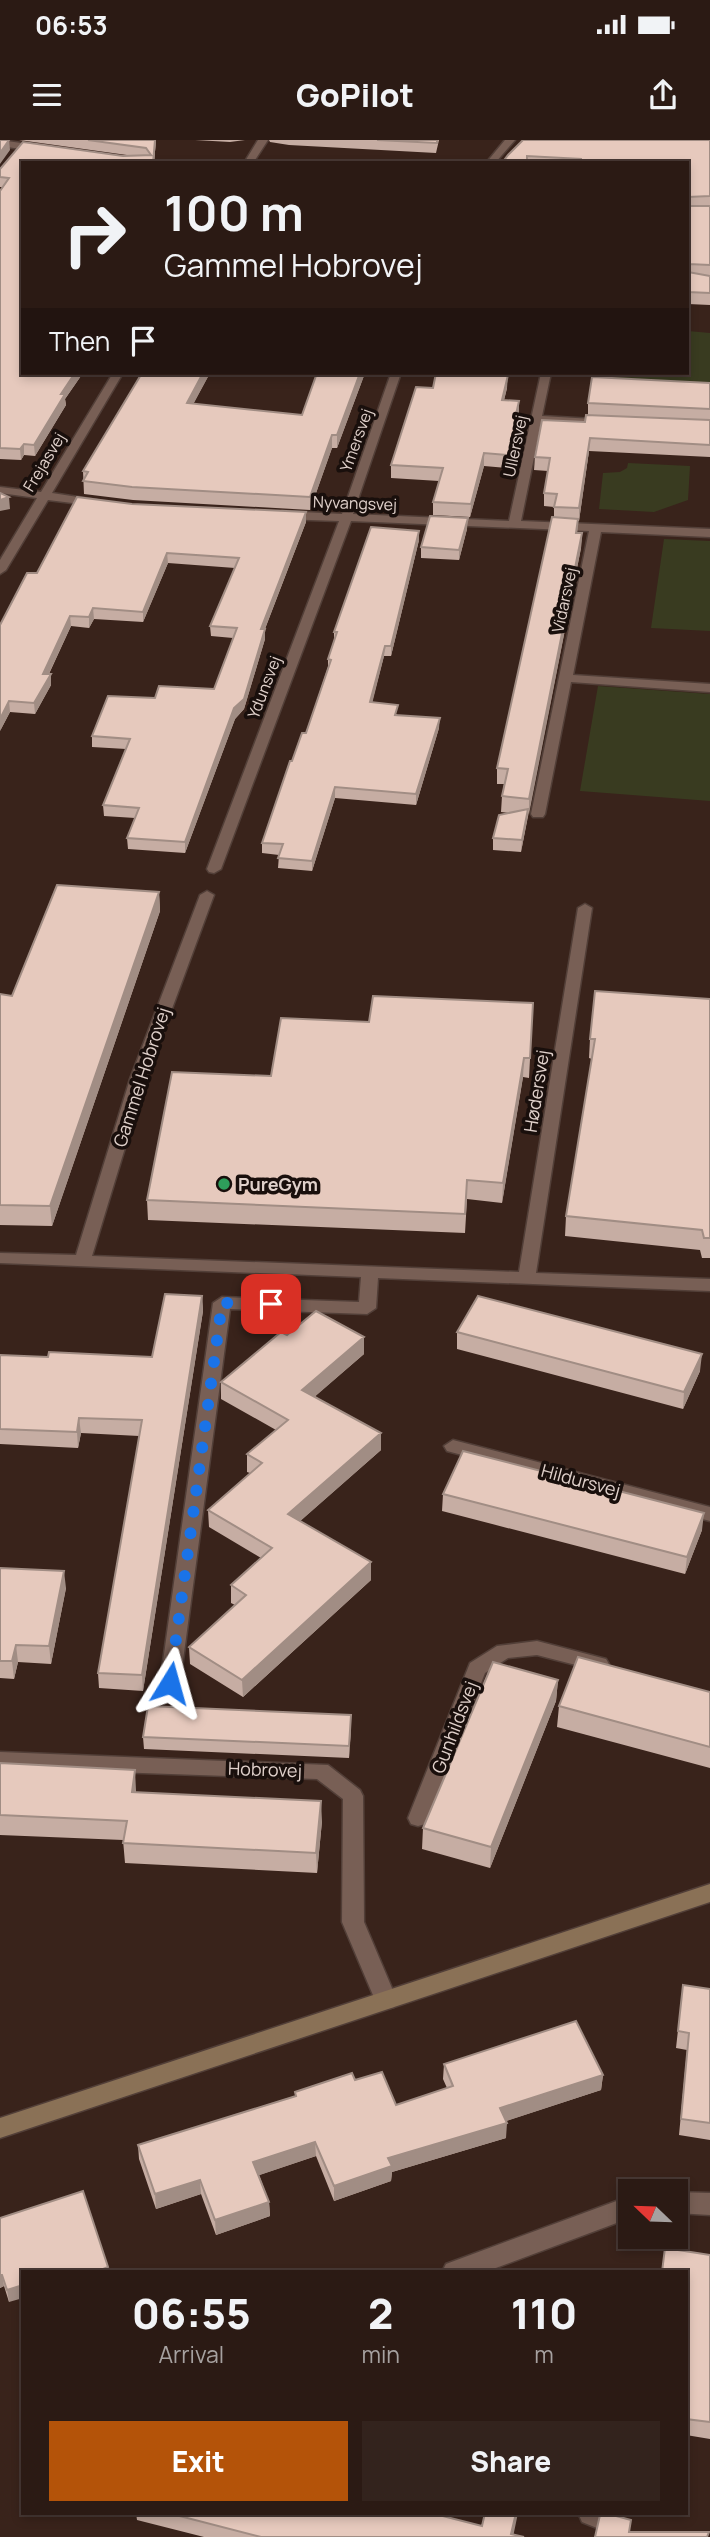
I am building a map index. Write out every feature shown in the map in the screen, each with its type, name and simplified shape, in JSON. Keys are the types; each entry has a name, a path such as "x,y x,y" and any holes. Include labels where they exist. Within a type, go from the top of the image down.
{"street":[{"path":"249,161 263,140"},
{"path":"492,161 510,140"},
{"path":"0,143 58,151"},
{"path":"12,157 20,146"},
{"name":"Frejasvej","path":"0,569 117,375"},
{"name":"Ymersvej","path":"345,518 395,375"},
{"name":"Ullersvej","path":"514,525 546,375"},
{"path":"536,419 617,423"},
{"path":"0,490 107,504"},
{"name":"Nyvangsvej","path":"264,514 710,533"},
{"name":"Ydunsvej","path":"214,869 345,518"},
{"name":"Vidarsvej","path":"538,814 596,528"},
{"path":"566,678 710,688"},
{"name":"Gammel Hobrovej","path":"82,1262 138,1079 206,895"},
{"name":"Hødersvej","path":"526,1280 585,908"},
{"path":"0,1258 370,1275 710,1285"},
{"path":"170,1683 222,1303 368,1308 370,1275"},
{"name":"Hildursvej","path":"453,1446 710,1514"},
{"name":"Gunhildsvej","path":"418,1818 477,1668 504,1651 537,1648 617,1669"},
{"name":"Hobrovej","path":"0,1760 321,1771 353,1796 353,1922 386,2000"},
{"path":"0,2128 710,1893"},
{"path":"688,2203 710,2204"},
{"path":"459,2270 618,2211"}],"green space":[{"path":"689,331 710,333 710,386 608,382 608,375 689,375"},
{"path":"628,463 690,466 688,500 654,512 599,509 603,473 620,472 627,468"},
{"path":"664,539 710,541 710,631 651,628"},
{"path":"598,686 710,694 710,801 580,791"}],"building":[{"path":"0,140 9,140 0,153"},
{"path":"88,140 155,140 153,161 21,161 21,375 74,375 34,445 24,444 20,449 0,448 0,191 9,178 0,177 0,169 23,142 123,156 151,155 146,148"},
{"path":"377,140 437,140 437,143"},
{"path":"523,140 710,140 710,196 689,197 689,161 581,161 527,156 527,161 504,161"},
{"path":"689,206 710,206 710,265 689,264"},
{"path":"689,272 710,276 710,293 689,292"},
{"path":"141,375 202,375 187,403 302,415 316,375 359,375 337,435 332,435 310,497 132,487 83,481 88,472 83,471"},
{"path":"436,375 508,375 502,400 519,401 515,419 526,419 518,456 484,453 471,504 433,502 443,468 391,465 416,387 433,388"},
{"path":"592,377 710,383 710,409 588,403"},
{"path":"586,415 710,420 710,445 590,438 579,508 554,507 557,494 544,493 550,458 535,457 542,420 585,422"},
{"path":"0,493 9,497 0,500"},
{"path":"77,497 132,504 306,512 261,629 265,629 244,699 234,708 185,842 127,838 139,808 103,805 130,739 92,736 108,696 155,698 159,686 214,689 237,628 210,626 239,558 167,553 143,612 93,608 89,617 70,616 43,674 51,674 34,703 9,701 0,719 0,625 27,573 37,573"},
{"path":"430,516 468,518 459,550 421,547"},
{"path":"552,517 578,519 576,533 582,533 529,799 502,796 508,769 497,768"},
{"path":"371,527 419,531 391,646 385,646 370,702 398,705 395,715 440,718 416,794 335,787 312,861 278,858 283,844 262,843 290,761 302,733 306,733 331,660 328,659 337,632 334,632"},
{"path":"528,809 522,840 493,838 499,815"},
{"path":"57,885 159,892 50,1206 0,1205 0,994 12,996"},
{"path":"595,991 710,999 710,1238 704,1238 702,1230 566,1216 595,1039 590,1039"},
{"path":"373,996 533,1003 530,1058 524,1058 503,1183 467,1180 465,1214 147,1200 172,1072 271,1076 281,1018 369,1022"},
{"path":"165,1294 202,1296 142,1675 98,1673 142,1420 79,1418 77,1432 0,1429 0,1355 48,1357 49,1352 152,1357"},
{"path":"478,1296 702,1354 684,1392 457,1332"},
{"path":"316,1311 364,1337 302,1390 381,1433 288,1514 371,1562 242,1680 189,1647 246,1595 231,1585 272,1548 208,1510 262,1463 247,1454 288,1420 221,1382 281,1332 287,1335"},
{"path":"463,1451 704,1513 687,1557 443,1494"},
{"path":"0,1568 64,1571 49,1646 16,1645 12,1661 0,1661"},
{"path":"578,1657 710,1692 710,1747 559,1706"},
{"path":"493,1662 558,1680 491,1847 423,1828"},
{"path":"148,1706 351,1715 349,1746 143,1737"},
{"path":"0,1763 135,1770 132,1792 321,1801 316,1853 123,1843 127,1821 0,1815"},
{"path":"683,1985 710,1989 710,2123 681,2119 689,2033 678,2031"},
{"path":"576,2021 603,2075 500,2108 507,2123 388,2158 392,2166 334,2186 315,2142 253,2162 269,2202 215,2220 200,2180 155,2194 138,2145 296,2096 295,2092 352,2073 355,2080 382,2072 396,2105 453,2086 444,2064"},
{"path":"83,2191 108,2267 101,2270 21,2270 21,2286 7,2290 0,2275 0,2218"},
{"path":"665,2249 710,2255 710,2422 688,2419 688,2270 662,2270"},
{"path":"176,2515 439,2515 482,2526 485,2515 516,2515 511,2534 524,2537 261,2537"},
{"path":"600,2515 631,2520 629,2532 709,2532 707,2537 595,2537"}],"place":[{"name":"PureGym","path":"224,1184"}],"route":[{"path":"170,1683 222,1303 271,1304"}]}
